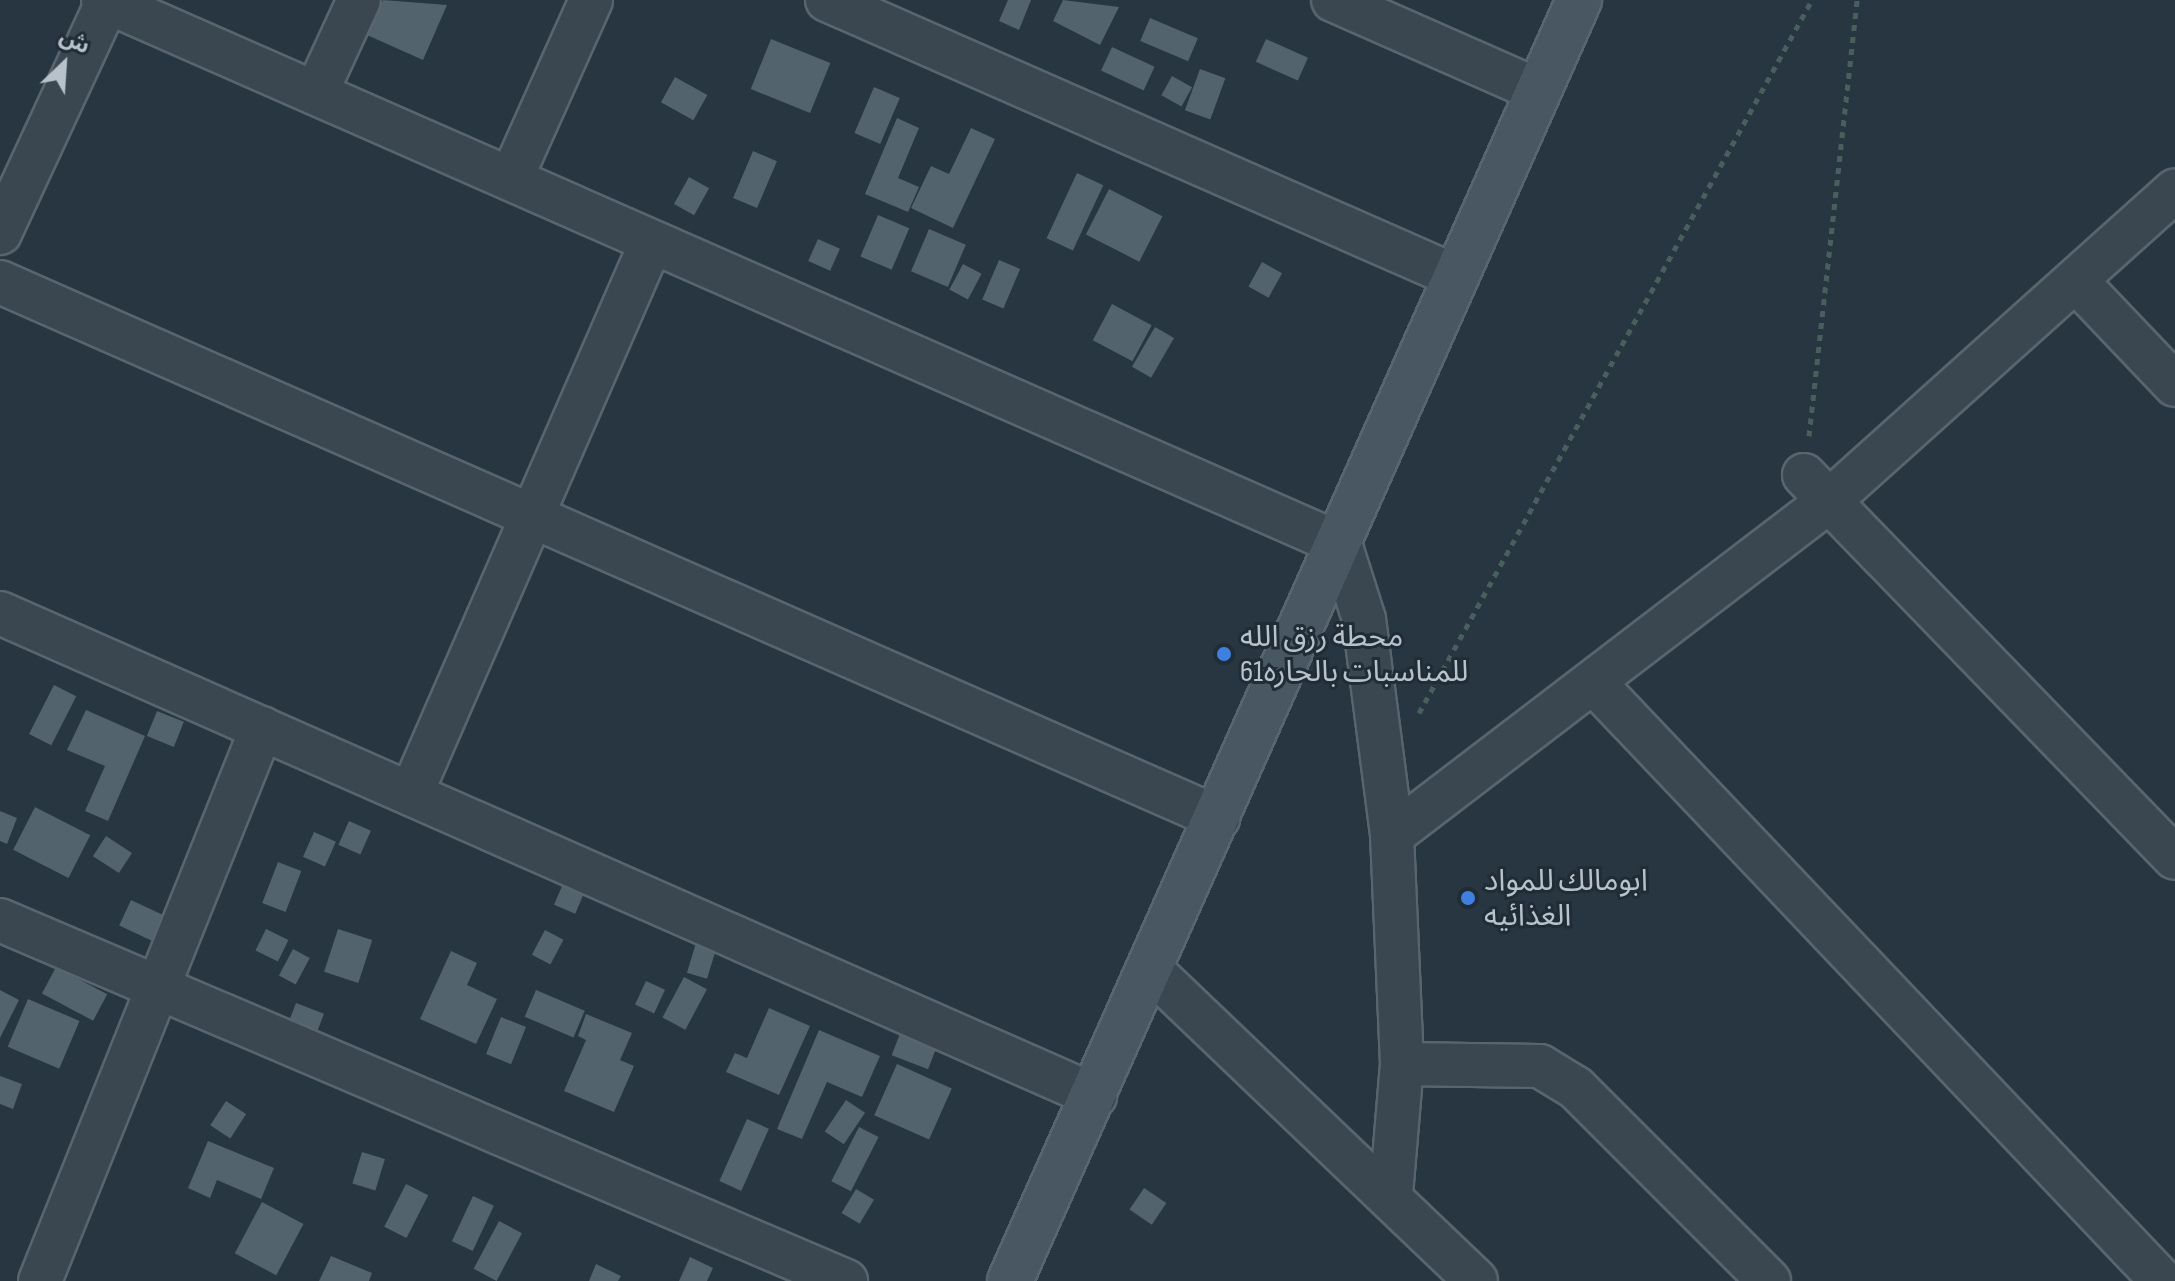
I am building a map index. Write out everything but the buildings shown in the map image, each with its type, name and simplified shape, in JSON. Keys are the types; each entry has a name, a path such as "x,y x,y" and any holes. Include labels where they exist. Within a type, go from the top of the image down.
{"main road":[{"path":"1010,1281 1152,971 1579,0"}],"street":[{"path":"316,93 359,0"},
{"path":"511,179 591,0"},
{"path":"827,0 1457,277"},
{"path":"1333,0 1539,91"},
{"path":"0,233 105,1 1340,544 1364,619 1392,835 1402,1064 1391,1196"},
{"path":"1392,835 1595,684 1817,488 2077,282 2175,191"},
{"path":"411,794 651,243"},
{"path":"0,282 1218,818"},
{"path":"2077,282 2175,385"},
{"path":"1817,488 2175,858"},
{"path":"0,613 1095,1096"},
{"path":"1595,684 2162,1281"},
{"path":"40,1281 262,728"},
{"path":"0,920 846,1281"},
{"path":"1152,971 1391,1196 1476,1281"},
{"path":"1402,1064 1540,1066 1576,1088 1769,1281"}],"path":[{"path":"1414,722 1812,0"},
{"path":"1817,488 1857,0"}],"place":[{"name":"محطة رزق الله للمناسبات بالحاره61","path":"1224,654"},
{"name":"ابومالك للمواد الغذائيه","path":"1468,898"}]}
